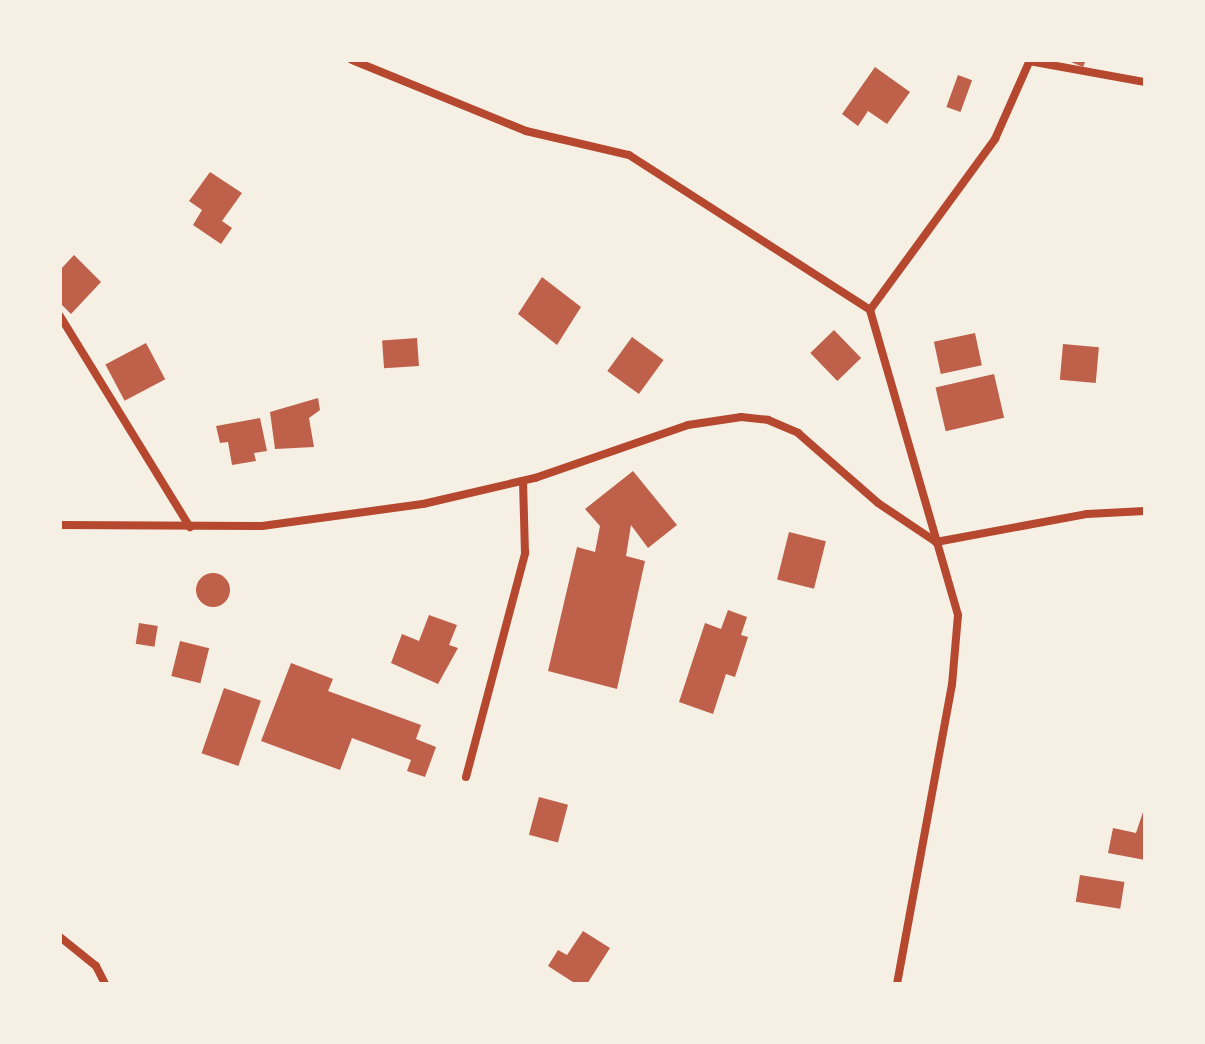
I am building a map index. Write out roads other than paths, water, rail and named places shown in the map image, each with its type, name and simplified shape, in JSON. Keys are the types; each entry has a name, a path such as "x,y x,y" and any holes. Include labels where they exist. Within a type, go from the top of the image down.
{"street":[{"path":"352,60 526,131 629,155 870,310 956,602 957,642 897,984"},
{"path":"870,310 990,146 1015,103 1029,61 1145,82"},
{"path":"60,316 190,527"},
{"path":"60,525 190,527 342,517 523,481 688,425 731,417 761,419 806,439 878,503 936,542 1087,514 1145,511"},
{"path":"466,777 525,553 523,481"},
{"path":"60,937 96,966 105,984"}]}
